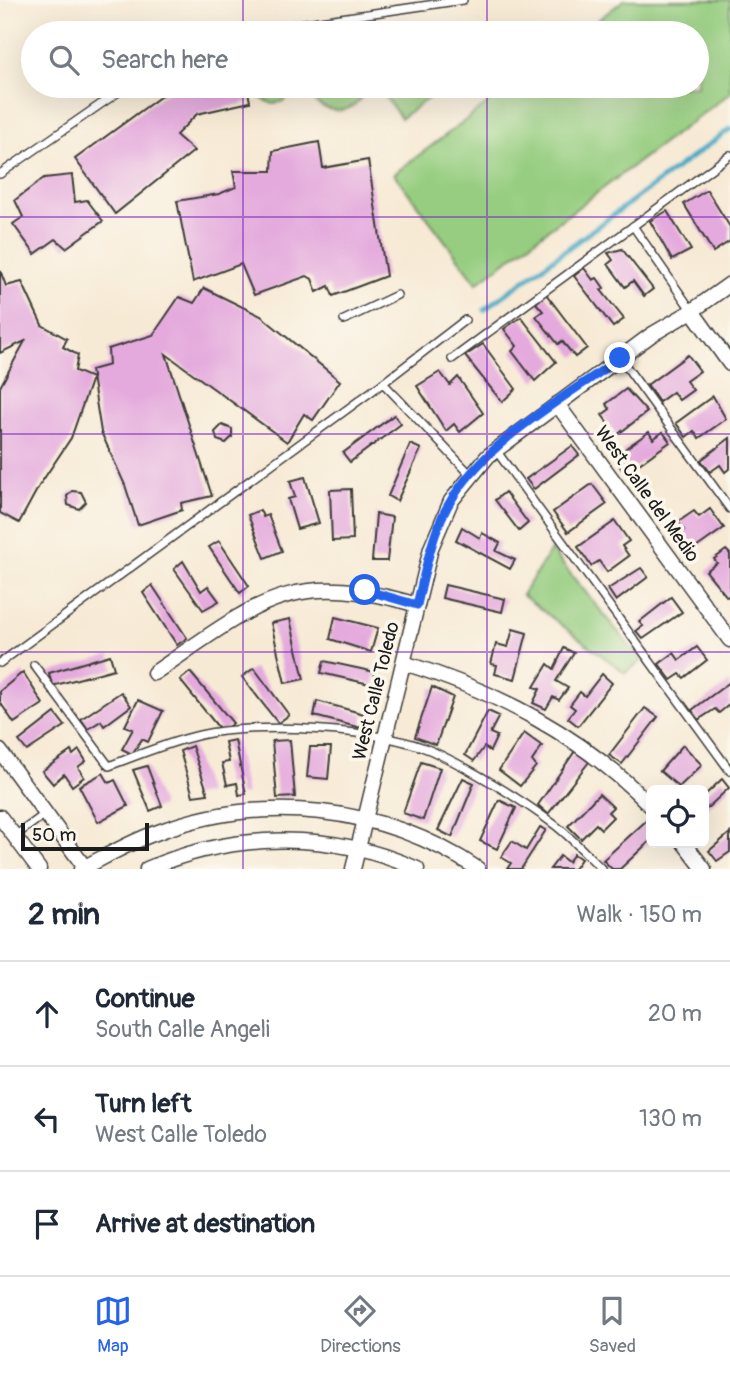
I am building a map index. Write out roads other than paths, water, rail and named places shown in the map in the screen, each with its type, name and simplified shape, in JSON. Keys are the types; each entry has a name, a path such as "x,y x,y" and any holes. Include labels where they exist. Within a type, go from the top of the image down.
{"street":[{"name":"West Calle Toledo","path":"353,869 436,532 451,501 470,474 495,449 657,330 692,312 730,284"},
{"path":"692,312 730,364"},
{"name":"West Calle del Medio","path":"557,404 730,640"},
{"path":"153,673 246,612 290,594 349,589 417,605"},
{"path":"404,663 479,689 534,715 602,762 646,802"},
{"path":"0,751 84,868 153,834 231,813 292,810 364,818 434,845 478,869"},
{"path":"0,817 39,869"},
{"path":"147,869 198,851 249,842 297,841 358,848 416,869"},
{"path":"688,848 704,869"}],"lane":[{"path":"319,21 463,0"},
{"path":"0,174 110,98"},
{"path":"452,359 730,155"},
{"path":"633,226 692,312"},
{"path":"344,320 397,295"},
{"path":"0,663 465,320"},
{"path":"620,358 730,509"},
{"path":"383,383 470,474"},
{"path":"495,449 730,771"},
{"path":"34,666 109,766 201,735 244,730 309,727 384,740 430,750 499,790 556,825 602,869"},
{"path":"15,836 46,813"}],"waterway":[{"path":"484,310 730,129"}]}
